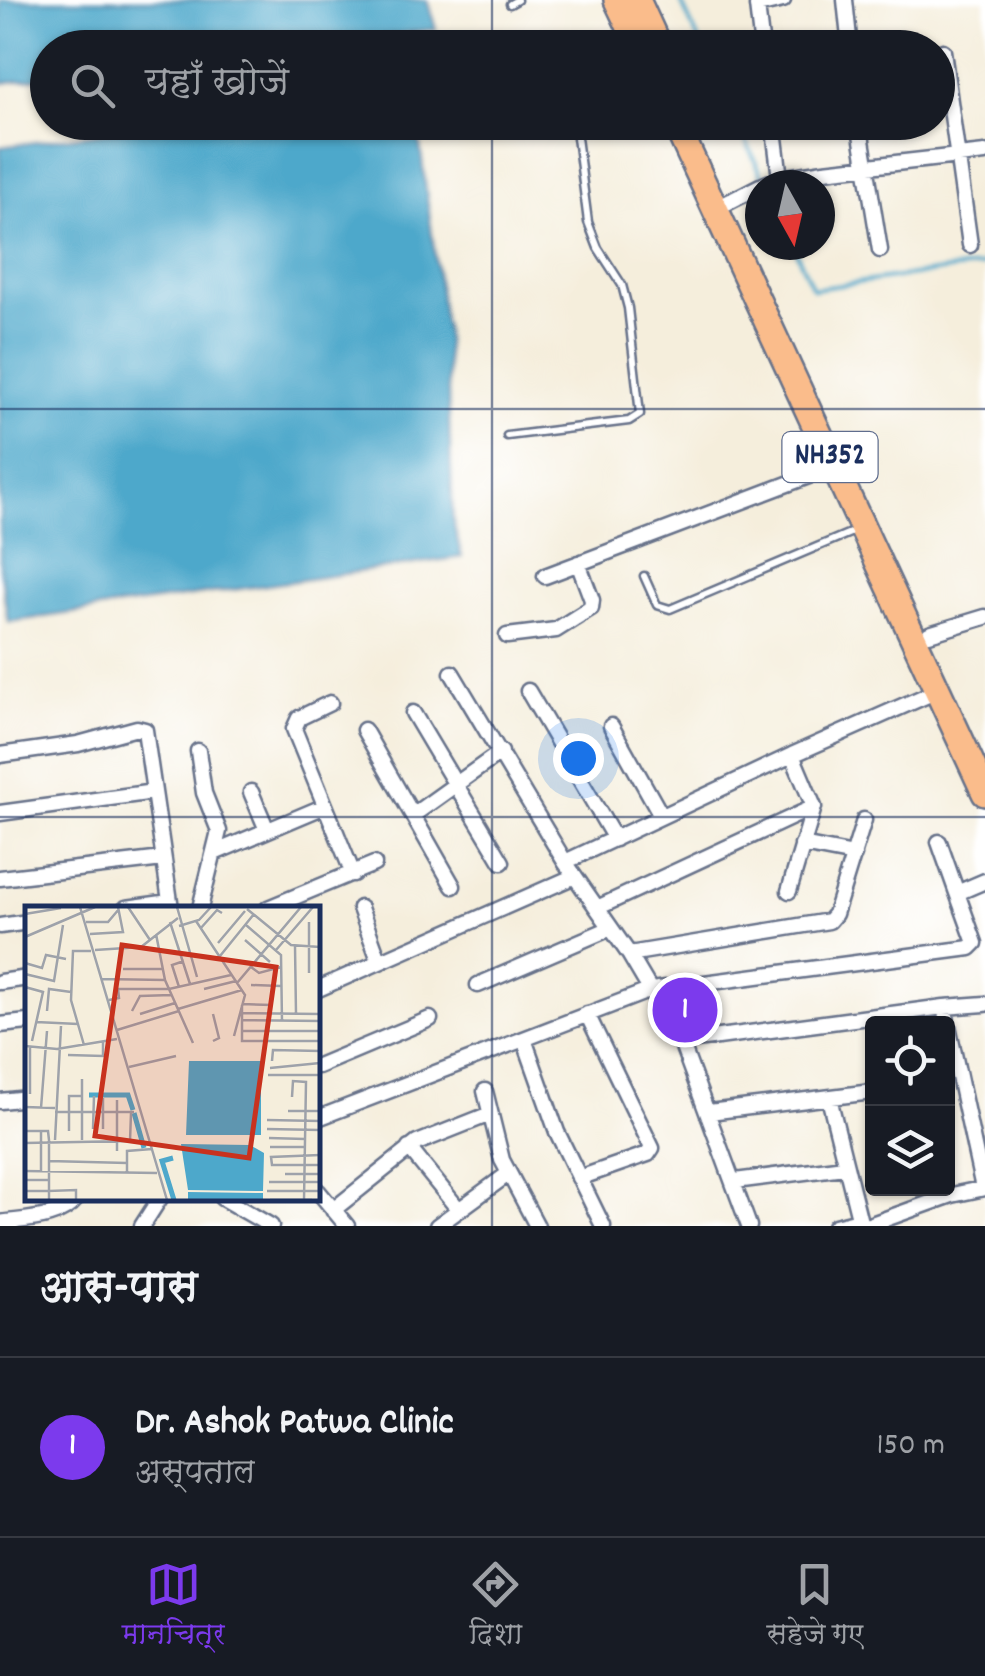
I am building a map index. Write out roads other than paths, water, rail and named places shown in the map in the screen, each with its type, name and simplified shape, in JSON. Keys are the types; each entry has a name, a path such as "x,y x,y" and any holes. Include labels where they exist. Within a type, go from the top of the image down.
{"highway":[{"path":"618,0 632,30"},
{"path":"637,0 650,30"},
{"name":"NH352","path":"685,140 722,204"},
{"name":"NH352","path":"699,140 722,204 843,470 929,634 985,760"},
{"name":"NH352","path":"843,470 863,527 985,792"}],"street":[{"path":"760,30 759,2 783,0"},
{"path":"845,0 848,30"},
{"path":"775,140 779,170"},
{"path":"861,140 880,250"},
{"path":"955,140 970,245"},
{"path":"835,171 985,153"},
{"path":"722,204 745,193"},
{"path":"545,576 843,470"},
{"path":"507,636 556,630 591,608 592,600 578,563"},
{"path":"929,634 985,618"},
{"path":"452,673 565,862 629,954 681,1042 749,1226"},
{"path":"565,862 939,690"},
{"path":"528,691 614,839"},
{"path":"330,703 294,724 353,874"},
{"path":"413,713 502,862"},
{"path":"611,726 661,815"},
{"path":"0,755 78,744 142,728 146,733 170,906"},
{"path":"364,730 453,886"},
{"path":"198,751 204,793 218,826 201,906"},
{"path":"413,814 501,752"},
{"path":"789,891 814,807 792,755"},
{"path":"0,813 154,792"},
{"path":"251,792 268,830"},
{"path":"214,853 325,806"},
{"path":"598,908 814,807"},
{"path":"629,954 825,923 834,917 864,820"},
{"path":"320,1117 651,990 970,948 975,944 938,842"},
{"path":"802,846 854,855"},
{"path":"0,878 162,859"},
{"path":"273,906 374,864"},
{"path":"320,987 575,876"},
{"path":"957,893 985,881"},
{"path":"360,908 380,960"},
{"path":"0,926 25,922"},
{"path":"478,986 611,928"},
{"path":"0,982 25,978"},
{"path":"681,1042 985,1004"},
{"path":"944,1007 945,1016"},
{"path":"580,1178 648,1154 652,1148 588,1014"},
{"path":"320,1065 430,1019"},
{"path":"0,1025 25,1022"},
{"path":"524,1040 557,1132 604,1226"},
{"path":"834,1226 861,1224 984,1188 955,1084"},
{"path":"485,1091 508,1174 536,1226"},
{"path":"709,1112 865,1093"},
{"path":"0,1101 25,1098"},
{"path":"828,1098 861,1224"},
{"path":"333,1210 409,1148 490,1114"},
{"path":"409,1148 459,1210"},
{"path":"735,1181 844,1167"},
{"path":"437,1226 508,1174"},
{"path":"320,1194 347,1226"},
{"path":"0,1223 56,1214 75,1201"},
{"path":"142,1226 154,1201"},
{"path":"227,1201 271,1226"}],"lane":[{"path":"508,436 629,421 640,414 628,308 622,285 598,248 588,222 577,140"},
{"path":"644,576 657,606 670,610 863,527"}],"water":[{"path":"0,0 427,0 436,29 30,30 30,79 2,83"},
{"path":"49,140 419,140 446,337 453,522 462,557 8,622 0,567 0,147"}],"waterway":[{"path":"680,0 694,30"},
{"path":"745,140 759,170"},
{"path":"800,260 813,289 985,265"}],"place":[{"name":"Dr. Ashok Patwa Clinic","path":"685,1010"}]}
